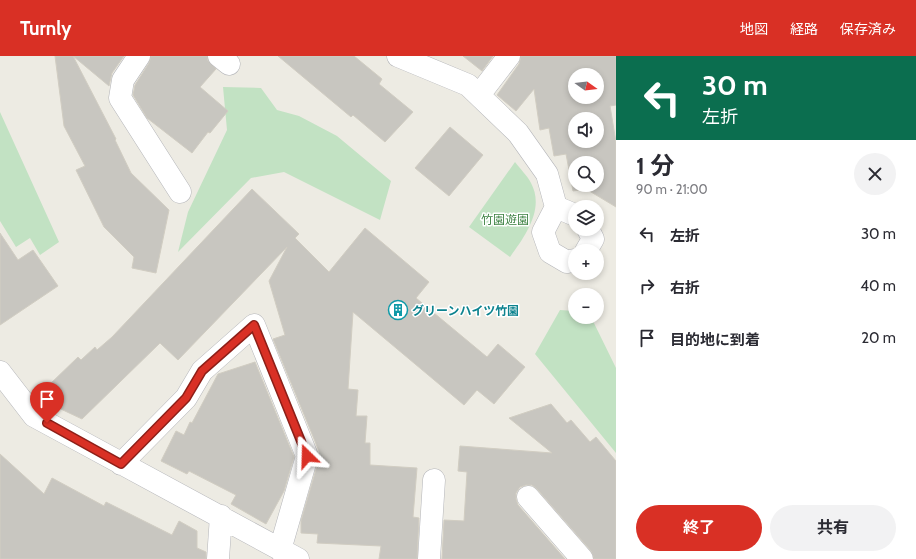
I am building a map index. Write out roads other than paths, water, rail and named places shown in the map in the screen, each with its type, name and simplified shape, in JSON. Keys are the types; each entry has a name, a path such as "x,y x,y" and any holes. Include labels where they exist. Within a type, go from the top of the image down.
{"street":[{"path":"139,56 123,80 120,98 180,192"},
{"path":"398,56 468,85 518,134 546,174 566,211 543,232 550,252 568,262"},
{"path":"479,95 509,56"},
{"path":"0,372 34,416 121,464 221,516 289,554 307,456 254,325 202,371 186,398 121,464"},
{"path":"429,559 434,480"},
{"path":"528,497 573,556"},
{"path":"218,559 221,516"}],"place":[{"name":"グリーンハイツ竹園","path":"398,310"}],"park label":[{"name":"竹園遊園","path":"505,219"}]}
